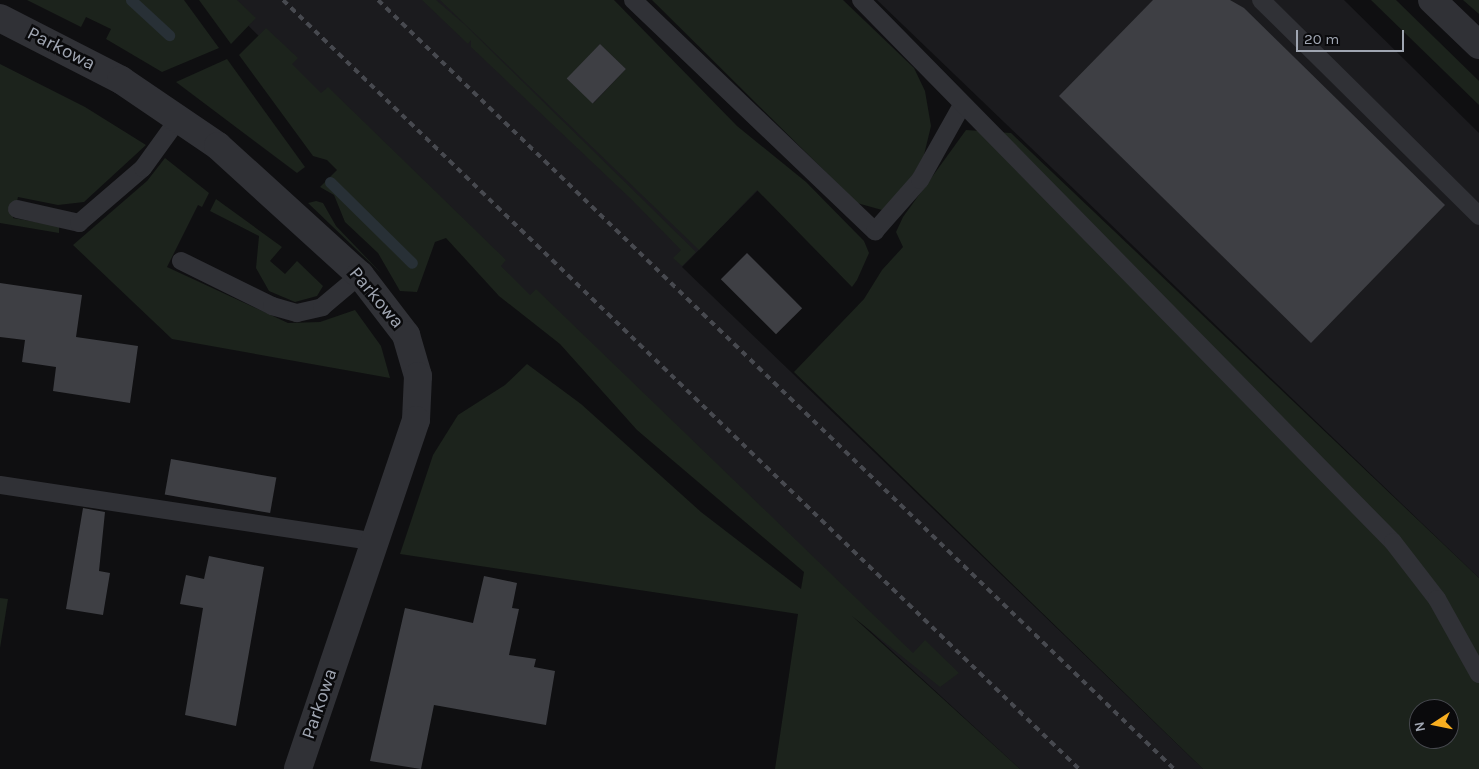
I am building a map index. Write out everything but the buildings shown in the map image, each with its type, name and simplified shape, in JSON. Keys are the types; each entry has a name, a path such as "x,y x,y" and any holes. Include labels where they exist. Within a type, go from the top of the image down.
{"street":[{"path":"1432,0 1479,45"},
{"name":"Parkowa","path":"0,18 98,67 179,118 256,179 360,275 400,322 418,376 416,420 377,542 298,769"}],"lane":[{"path":"633,0 875,231 920,180 961,107"},
{"path":"861,0 961,107 1234,376 1393,542 1437,599 1479,674"},
{"path":"1261,0 1479,216"},
{"path":"17,209 79,223 143,168 179,118"},
{"path":"181,261 272,306 297,313 322,307 360,275"},
{"path":"0,485 377,542"}],"shaded area":[{"path":"27,0 184,0 219,48 162,72 106,39 111,29 86,17 81,27"},
{"path":"199,0 237,0 256,18 231,44"},
{"path":"222,0 589,0 769,179 682,267 1203,769 1020,769 804,570"},
{"path":"422,0 436,0 464,24 696,252 682,266 673,258 681,250 631,199 471,47 471,40 468,44"},
{"path":"440,0 614,0 737,126 806,182 864,241 869,253 852,287 757,190 699,250","holes":["600,44 626,69 594,103 567,79"]},
{"path":"652,0 843,0 914,68 925,91 931,126 924,155 909,182 882,210 857,203"},
{"path":"877,0 1344,0 1479,133 1479,578"},
{"path":"1371,0 1396,0 1479,81 1479,105"},
{"path":"1463,0 1479,0 1479,14"},
{"path":"266,28 298,58 292,64 321,93 328,87 506,260 501,266 530,295 536,289 913,653 925,640 959,673 940,687 852,616 1020,769 775,769 798,614 400,554 433,455 458,415 505,385 527,364 581,404 701,512 801,589 804,572 637,430 560,344 499,296 446,238 435,242 417,292 400,291 378,253 345,222 334,195 320,187 337,170 327,160 313,156 239,55"},
{"path":"227,59 305,167 297,173 176,82"},
{"path":"0,64 85,107 146,145 84,202 58,205 18,197 13,218 59,226 59,233 0,223"},
{"path":"966,130 1011,133 1479,578 1479,769 1203,769 794,372 864,299 882,270 903,247 896,232 903,217"},
{"path":"165,158 209,193 202,207 198,205 167,267 288,323 320,322 355,310 381,346 390,378 172,339 73,245 147,181"},
{"path":"216,199 282,247 270,261 285,274 297,261 323,286 317,296 295,302 269,291 256,268 259,236 210,211"},
{"path":"316,201 323,203 336,226 382,274 308,203"},
{"path":"0,598 8,599 0,648"}],"waterway":[{"path":"131,0 169,35"},
{"path":"330,182 412,263"}],"railway":[{"path":"283,0 1079,769"},
{"path":"378,0 1174,769"}]}
